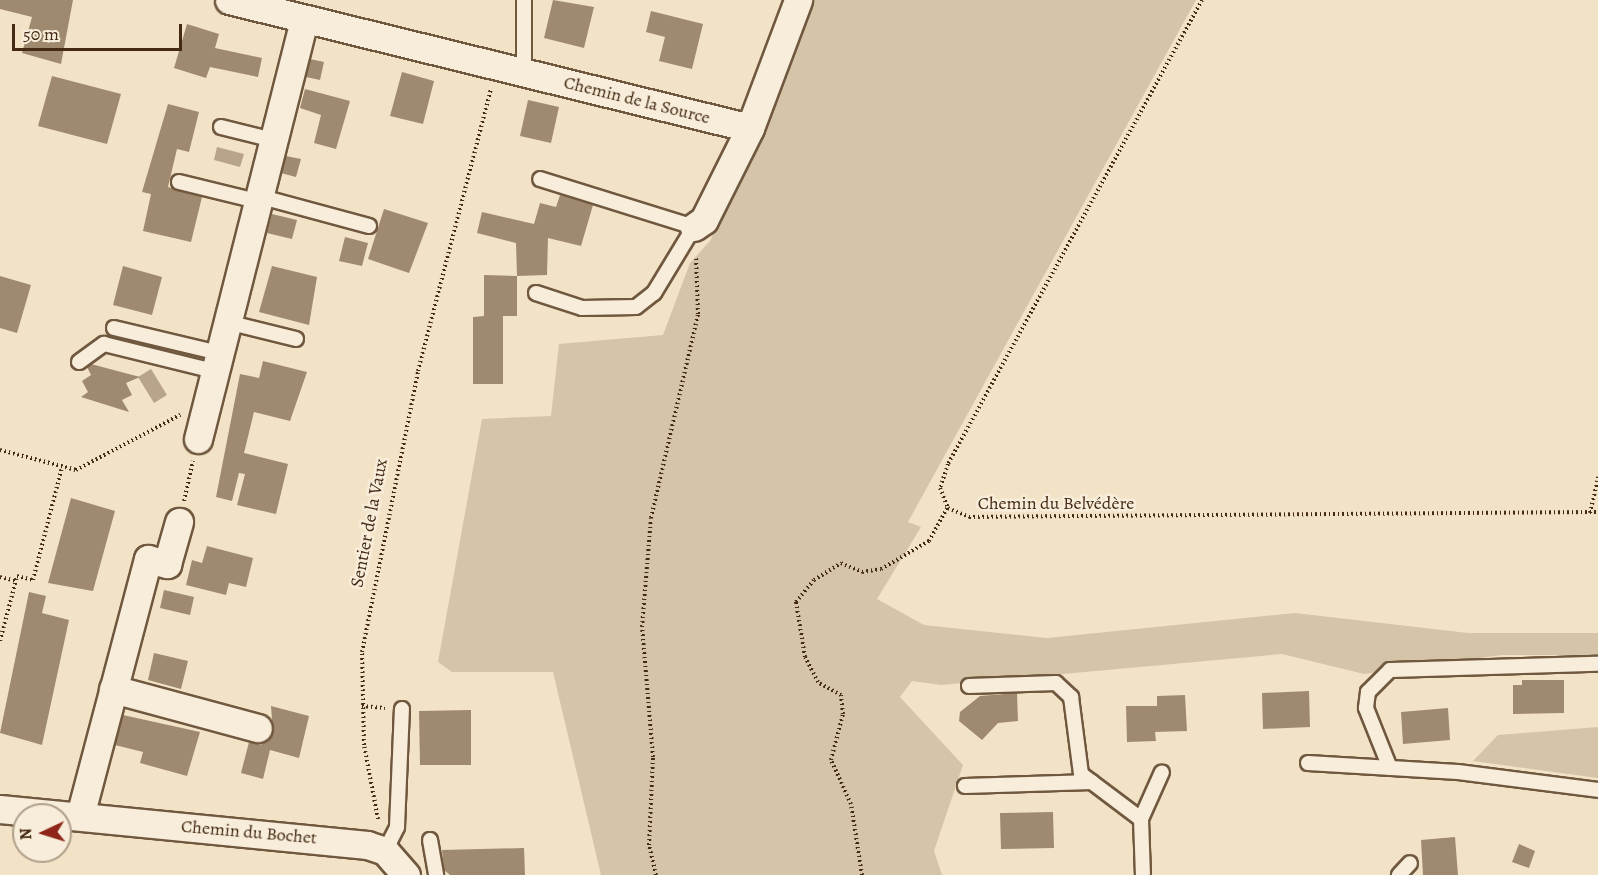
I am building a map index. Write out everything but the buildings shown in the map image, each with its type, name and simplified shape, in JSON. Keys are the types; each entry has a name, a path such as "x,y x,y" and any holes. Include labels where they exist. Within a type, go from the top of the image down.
{"street":[{"name":"Chemin de la Source","path":"229,0 750,128"},
{"path":"694,227 704,220 750,128 798,0"},
{"path":"198,439 304,19"},
{"path":"80,816 148,559 167,564 179,522"},
{"path":"113,688 258,728"},
{"name":"Chemin du Bochet","path":"0,810 340,840 385,851"},
{"path":"385,851 406,875"}],"lane":[{"path":"524,0 524,72"},
{"path":"221,127 273,140"},
{"path":"536,293 582,308 636,307 654,292 694,227 540,179"},
{"path":"179,182 258,198 369,226"},
{"path":"227,322 296,339"},
{"path":"114,328 217,362"},
{"path":"79,362 104,344 217,362"},
{"path":"1390,768 1366,708 1368,692 1390,670 1598,664"},
{"path":"969,686 1056,683 1071,697 1081,774 1141,819"},
{"path":"385,851 397,827 402,709"},
{"path":"1308,763 1390,768 1598,790"},
{"path":"1143,875 1141,819 1162,772"},
{"path":"965,786 1092,782"},
{"path":"430,840 436,875"},
{"path":"1399,875 1410,862"}],"path":[{"path":"862,875 851,804 831,760 843,714 841,695 818,682 806,657 796,602 814,580 840,563 862,572 881,569 929,542 947,507 940,488 948,464 1202,0"},
{"name":"Sentier de la Vaux","path":"385,851 364,745 362,652 418,371 497,65"},
{"path":"656,875 649,845 653,757 642,627 651,518 698,314 694,227"},
{"path":"0,450 76,470 207,400"},
{"path":"179,522 198,439"},
{"path":"0,641 17,576 33,580 62,467"},
{"path":"1590,513 1598,477"},
{"name":"Chemin du Belvédère","path":"947,507 969,517 1598,513"},
{"path":"0,577 16,581"}],"shaded area":[{"path":"804,0 1196,0 908,522 921,527 877,599 924,625 1047,638 1295,613 1468,633 1598,633 1598,655 1502,655 1364,674 1282,654 941,685 912,681 900,697 963,765 934,851 942,875 601,875 553,672 452,672 438,662 482,419 551,416 559,344 663,335 690,263 710,241 767,117"},
{"path":"217,147 244,154 240,167 214,160"},
{"path":"151,369 167,395 154,403 138,377"},
{"path":"1598,727 1598,778 1473,761 1498,735"}]}
